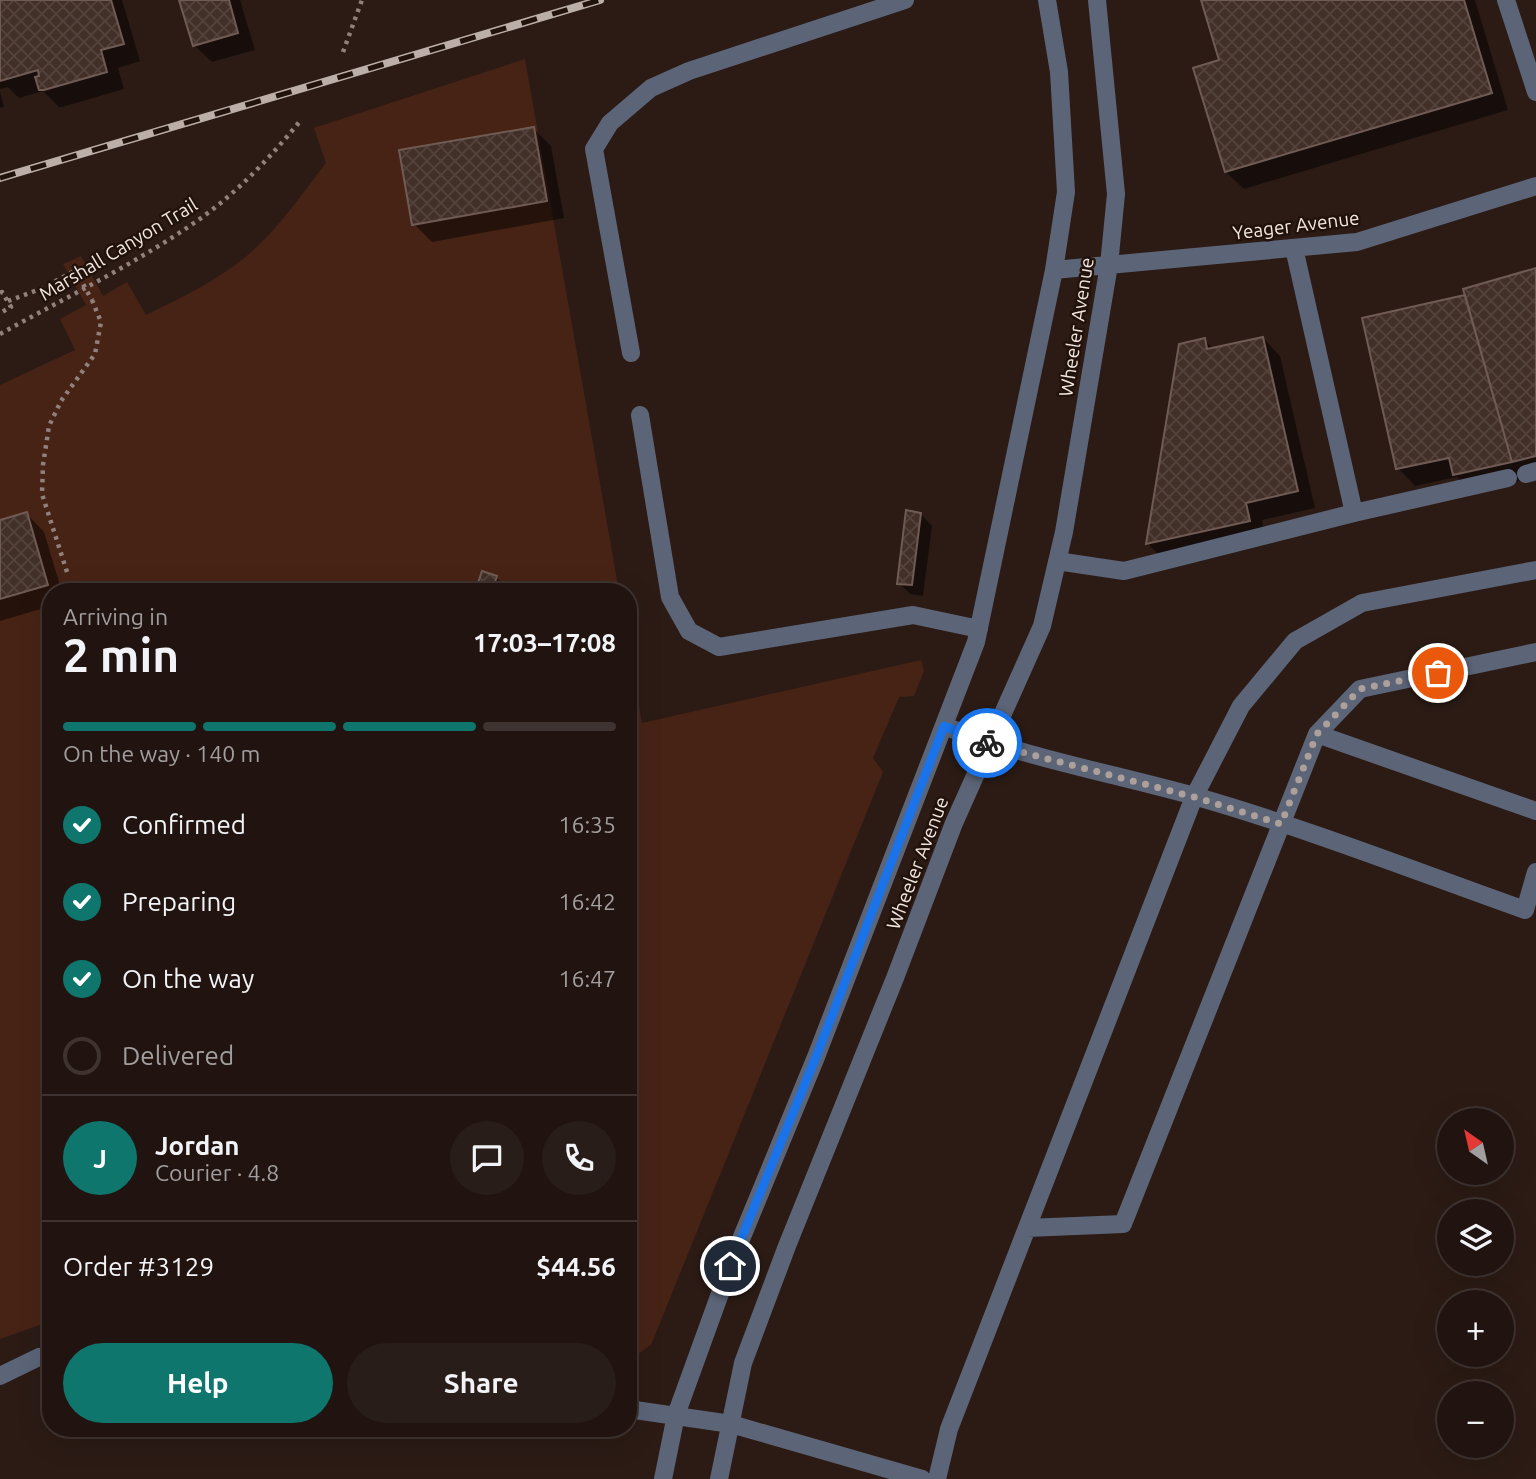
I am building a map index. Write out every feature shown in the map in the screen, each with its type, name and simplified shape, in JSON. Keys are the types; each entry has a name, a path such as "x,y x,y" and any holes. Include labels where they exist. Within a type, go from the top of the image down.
{"street":[{"path":"631,352 594,149 610,123 651,88 689,71 905,0"},
{"name":"Wheeler Avenue","path":"663,1479 676,1415 730,1266 816,1057 979,629 1054,270 1066,192 1059,72 1047,0"},
{"name":"Wheeler Avenue","path":"719,1479 743,1363 787,1245 895,978 954,823 1042,626 1064,532 1108,265 1116,194 1097,0"},
{"path":"1506,0 1536,92"},
{"name":"Yeager Avenue","path":"1054,270 1357,242 1536,186"},
{"path":"1294,247 1354,513"},
{"path":"640,415 670,597 689,631 719,647 913,615 979,629"},
{"path":"1056,561 1124,571 1523,474"},
{"path":"937,1479 950,1429 1194,797 1241,706 1294,641 1362,603 1536,570"},
{"path":"1027,1228 1123,1224 1317,734 1360,689 1536,652"},
{"path":"944,726 989,743 1194,797 1281,824 1525,910 1536,872"},
{"path":"1317,734 1536,811"},
{"path":"0,1376 42,1357"},
{"path":"637,1410 731,1424 922,1479"}],"path":[{"path":"343,52 362,0"},
{"name":"Marshall Canyon Trail","path":"0,334 98,281 196,222 246,180 301,120"},
{"path":"8,301 43,288 76,270 101,322 96,354 61,401 49,426 43,465 42,494 67,572"},
{"path":"0,293 2,292 11,307 0,313"}],"shaded area":[{"path":"525,59 618,583 42,583 42,1324 0,1339 0,385 75,350 60,319 86,305 63,264 81,256 103,296 127,282 146,315 199,288 249,254 290,210 326,163 314,128"},
{"path":"921,660 924,671 914,696 899,697 873,758 883,772 651,1345 637,1355 637,695 642,723"}],"building":[{"path":"0,0 111,0 124,44 101,50 107,72 44,90 39,90 35,77 39,76 38,70 0,81"},
{"path":"179,0 229,0 238,33 193,46"},
{"path":"1201,0 1464,0 1492,93 1225,172 1193,68 1219,60"},
{"path":"534,127 547,201 412,225 399,150"},
{"path":"1536,268 1536,456 1512,462 1463,289"},
{"path":"1465,295 1512,462 1453,475 1449,458 1396,469 1362,318"},
{"path":"1263,337 1298,491 1246,503 1250,521 1146,544 1179,344 1205,338 1207,349"},
{"path":"906,510 921,513 912,585 897,584"},
{"path":"27,512 47,583 0,599 0,520"},
{"path":"482,571 497,576 495,583 478,583"}],"railway":[{"path":"0,178 600,0"}],"way so far":[{"path":"987,743 1194,797 1281,824 1317,734 1360,689 1438,673"}],"route":[{"path":"730,1266 816,1057 944,726 987,743"}]}
